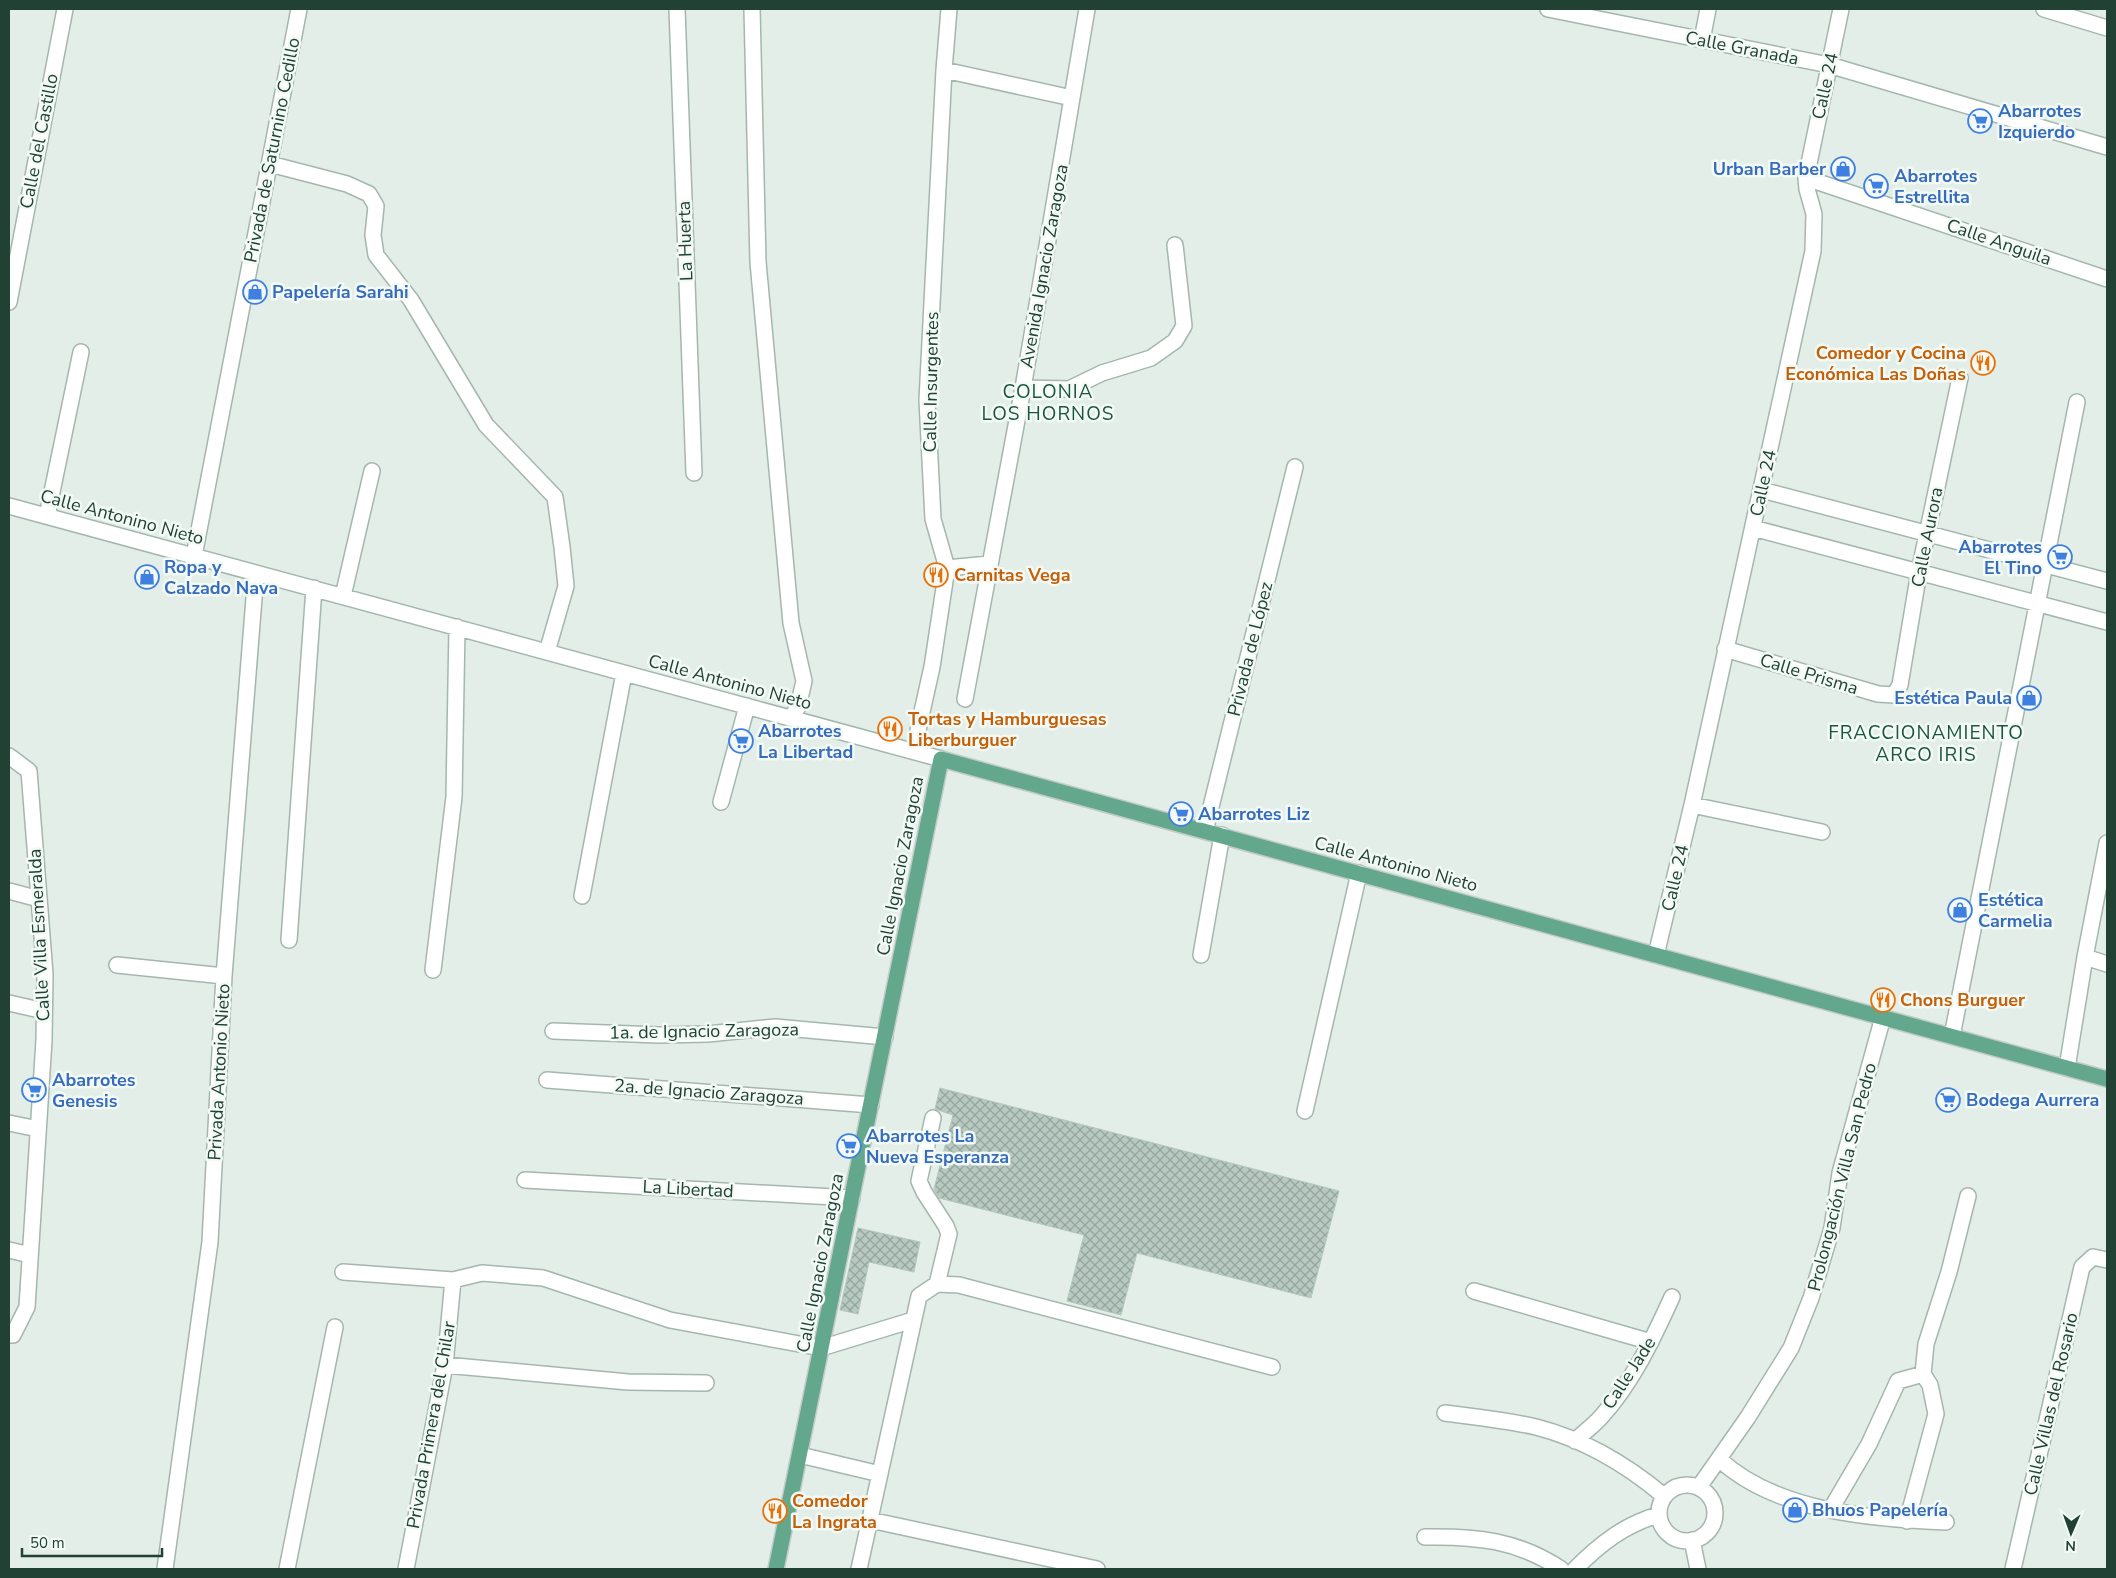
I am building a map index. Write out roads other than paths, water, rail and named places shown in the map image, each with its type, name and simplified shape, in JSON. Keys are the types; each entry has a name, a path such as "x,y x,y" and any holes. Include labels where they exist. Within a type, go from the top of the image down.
{"main road":[{"name":"Calle Antonino Nieto","path":"941,758 2107,1079"},
{"name":"Calle Ignacio Zaragoza","path":"776,1569 941,758"}],"street":[{"name":"Calle del Castillo","path":"9,302 65,9"},
{"name":"Privada de Saturnino Cedillo","path":"194,556 299,9"},
{"name":"La Huerta","path":"677,9 694,473"},
{"path":"752,9 758,262 791,623 804,681 798,707 791,718"},
{"name":"Calle Insurgentes","path":"915,751 918,725 932,667 946,568 933,519 927,400 944,70 950,9"},
{"name":"Avenida Ignacio Zaragoza","path":"965,699 1023,388 1087,9"},
{"name":"Calle Granada","path":"1548,9 1829,66 2107,147"},
{"path":"1702,40 1708,9"},
{"name":"Calle 24","path":"1656,955 1692,805 1813,251 1814,214 1806,178 1841,9"},
{"path":"2044,9 2107,28"},
{"path":"944,70 1072,98"},
{"path":"270,164 347,184 369,194 376,206 374,235 376,255 411,300 486,425 554,497 566,586 547,652"},
{"name":"Calle Anguila","path":"1806,178 2107,279"},
{"path":"1023,388 1069,389 1102,374 1151,358 1175,341 1184,326 1175,245"},
{"path":"47,516 81,352"},
{"name":"Calle Aurora","path":"1894,695 1900,685 1919,572 1960,378"},
{"path":"1952,1036 2077,402"},
{"name":"Privada de López","path":"1205,831 1295,467"},
{"path":"343,596 372,471"},
{"path":"1762,490 2107,581"},
{"name":"Calle Antonino Nieto","path":"9,506 941,758"},
{"path":"1753,528 2107,622"},
{"path":"946,568 989,564"},
{"name":"Privada Antonio Nieto","path":"165,1569 210,1242 224,976 256,573"},
{"path":"289,940 314,588"},
{"path":"433,970 454,797 457,627"},
{"name":"Calle Prisma","path":"1725,649 1878,694 1894,695"},
{"path":"613,779 629,674"},
{"path":"582,896 629,674"},
{"path":"721,802 748,706"},
{"name":"Calle Villa Esmeralda","path":"9,756 29,771 44,974 38,1129 27,1307 11,1335"},
{"path":"1692,805 1822,832"},
{"path":"1201,955 1222,835"},
{"path":"2067,1068 2085,957 2107,843"},
{"path":"1305,1111 1359,873"},
{"path":"9,891 38,899"},
{"path":"2085,957 2107,964"},
{"path":"117,965 224,976"},
{"path":"9,1003 44,1011"},
{"name":"Prolongación Villa San Pedro","path":"1699,1487 1792,1348 1811,1298 1832,1228 1842,1165 1884,1017"},
{"name":"1a. de Ignacio Zaragoza","path":"553,1031 688,1035 775,1027 885,1037"},
{"name":"2a. de Ignacio Zaragoza","path":"547,1080 871,1105"},
{"path":"932,1118 919,1181 949,1234 937,1284"},
{"path":"9,1123 38,1129"},
{"name":"La Libertad","path":"525,1180 852,1198"},
{"path":"1907,1521 1936,1414 1930,1385 1922,1374 1926,1344 1950,1272 1968,1196"},
{"path":"9,1250 30,1255"},
{"name":"Calle Villas del Rosario","path":"2013,1569 2082,1267 2093,1257 2107,1260"},
{"path":"343,1272 453,1280 482,1273 543,1278 670,1320 821,1348 913,1320"},
{"name":"Privada Primera del Chilar","path":"406,1569 445,1365 453,1280"},
{"path":"859,1569 918,1296 937,1284 959,1285 1272,1367"},
{"path":"1474,1291 1650,1342"},
{"name":"Calle Jade","path":"1575,1441 1606,1411 1632,1375 1672,1296"},
{"path":"287,1569 335,1327"},
{"path":"445,1365 628,1382 706,1383"},
{"path":"1830,1509 1872,1437 1898,1381 1922,1374"},
{"path":"1445,1413 1537,1428 1575,1441 1621,1464 1664,1496"},
{"path":"800,1455 881,1469"},
{"path":"1719,1459 1736,1474 1790,1498 1863,1516 1907,1521 1946,1522"},
{"path":"1689,1484 1699,1487 1713,1501 1714,1521 1702,1537 1682,1541 1673,1538 1661,1524 1658,1515 1659,1505 1671,1489 1689,1484"},
{"path":"1576,1569 1610,1537 1637,1521 1658,1515"},
{"path":"870,1520 1097,1569"},
{"path":"1425,1536 1482,1538 1504,1543 1528,1551 1561,1569"},
{"path":"1692,1540 1698,1569"}],"place":[{"name":"Abarrotes Izquierdo","path":"1980,121"},
{"name":"Urban Barber","path":"1843,169"},
{"name":"Abarrotes Estrellita","path":"1876,186"},
{"name":"Papelería Sarahi","path":"255,292"},
{"name":"Comedor y Cocina Económica Las Doñas","path":"1983,363"},
{"name":"Abarrotes El Tino","path":"2060,557"},
{"name":"Carnitas Vega","path":"936,575"},
{"name":"Ropa y Calzado Nava","path":"147,577"},
{"name":"Estética Paula","path":"2029,698"},
{"name":"Tortas y Hamburguesas Liberburguer","path":"890,729"},
{"name":"Abarrotes La Libertad","path":"741,741"},
{"name":"Abarrotes Liz","path":"1181,814"},
{"name":"Estética Carmelia","path":"1960,910"},
{"name":"Chons Burguer","path":"1883,1000"},
{"name":"Abarrotes Genesis","path":"34,1090"},
{"name":"Bodega Aurrera","path":"1948,1100"},
{"name":"Abarrotes La Nueva Esperanza","path":"849,1146"},
{"name":"Bhuos Papelería","path":"1795,1510"},
{"name":"Comedor La Ingrata","path":"775,1511"}],"district":[{"name":"COLONIA LOS HORNOS","path":"1048,403"},
{"name":"FRACCIONAMIENTO ARCO IRIS","path":"1926,744"}]}
